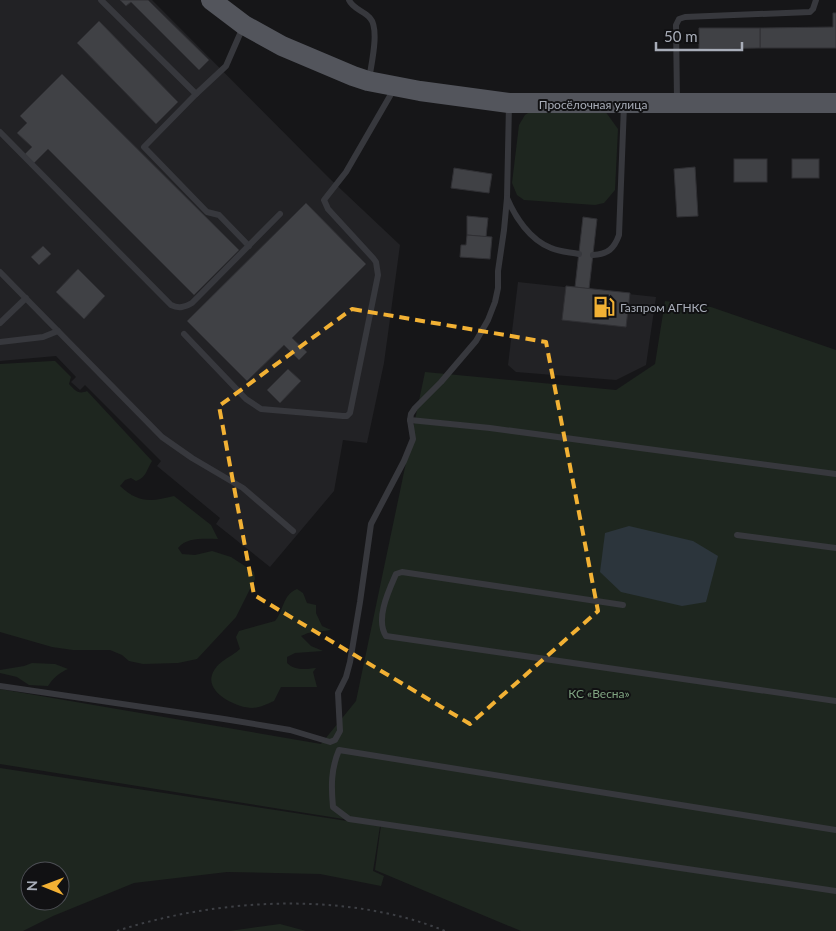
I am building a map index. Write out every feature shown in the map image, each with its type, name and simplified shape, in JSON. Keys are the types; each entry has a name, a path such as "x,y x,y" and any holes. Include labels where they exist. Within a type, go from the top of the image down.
{"main road":[{"name":"Просёлочная улица","path":"211,0 244,25 282,46 360,78 396,86 509,103 836,103"}],"lane":[{"path":"101,0 196,94"},
{"path":"349,0 350,4 369,16 374,26 360,78"},
{"path":"677,104 676,25 679,19 685,17 810,12 816,0"},
{"path":"244,25 226,66 144,147 207,212 219,215 249,246"},
{"path":"184,334 246,399 261,409 343,416 347,416 350,413 378,274 373,258 328,209 324,200 346,172 396,86"},
{"path":"0,686 224,719 290,730 330,742 335,740 340,725 338,694 346,677 350,662 371,524 391,488 410,446 412,438 410,420 415,408 441,382 476,341 496,302 507,198 509,103"},
{"path":"593,255 604,254 610,251 616,245 619,235 624,104"},
{"path":"0,132 174,307 183,308 192,303 280,214"},
{"path":"507,198 518,218 537,240 552,249 579,254"},
{"path":"0,273 162,436 192,458 243,488 293,531"},
{"path":"0,323 26,298"},
{"path":"0,342 43,337 58,331"},
{"path":"410,420 490,428 836,474"},
{"path":"738,535 836,548"},
{"path":"623,605 402,572 396,574 389,590 383,613 382,630 386,636 836,701"},
{"path":"836,830 339,750 334,762 331,785 333,806 349,819 836,891"}],"path":[{"path":"117,931 155,920 231,907 300,904 370,909 404,916 445,931"}],"highlighted area":[{"path":"352,309 546,342 598,611 470,724 254,595 219,406"}],"shaded area":[{"path":"0,0 152,0 329,178 400,245 384,363 367,443 343,440 334,491 270,567 216,524 220,518 157,466 161,461 85,385 80,390 71,382 76,377 56,356 0,361"},
{"path":"518,282 656,297 646,365 616,380 516,372 508,365"},
{"path":"629,526 693,541 718,556 706,602 682,606 621,592 600,572 605,533"}],"green space":[{"path":"533,110 605,111 618,129 615,190 604,203 595,205 524,200 517,195 512,183 519,125 525,115"},
{"name":"КС «Весна»","path":"665,301 711,307 836,350 836,931 521,931 375,870 381,825 0,764 0,689 321,744 356,701 425,372 616,390 655,364"},
{"path":"55,361 71,377 69,384 79,392 87,391 152,461 142,478 136,481 131,478 125,480 120,486 133,496 145,500 174,496 211,525 218,539 196,539 186,542 178,548 182,554 195,555 212,551 231,557 254,572 255,579 236,617 197,659 178,663 143,664 129,661 122,655 110,650 73,650 52,647 0,632 0,364"},
{"path":"297,589 303,593 307,603 316,605 316,613 322,626 331,630 308,633 301,636 311,646 323,651 295,653 287,657 287,663 290,666 301,669 316,668 313,672 317,687 281,687 274,701 255,708 239,705 224,698 214,688 211,682 212,675 220,663 240,649 236,637 239,631 275,621 288,595"},
{"path":"32,663 55,664 68,669 56,676 48,686 29,685 17,677 0,673 0,670"},
{"path":"0,768 380,826 373,871 384,876 381,886 320,874 227,872 134,883 70,909 70,861 20,861 20,911 65,911 23,931 0,931"},
{"path":"280,924 306,931 229,931"}],"building":[{"path":"120,0 148,0 209,60 199,70 131,2 126,6"},
{"path":"833,13 836,13 836,48 760,48 760,28 833,27"},
{"path":"99,21 178,102 156,124 77,43"},
{"path":"699,28 760,28 760,48 699,49"},
{"path":"62,74 239,250 194,295 48,149 34,163 25,154 32,147 17,133 27,123 20,116"},
{"path":"734,159 767,159 767,182 734,182"},
{"path":"792,159 819,159 819,178 792,178"},
{"path":"695,167 698,216 677,217 674,169"},
{"path":"454,168 492,174 489,193 451,188"},
{"path":"306,203 366,264 292,338 307,352 299,360 284,345 247,381 187,321"},
{"path":"467,216 488,218 486,237 467,235"},
{"path":"583,217 597,219 589,289 575,287"},
{"path":"467,235 492,237 490,259 460,257 461,245 466,245"},
{"path":"43,246 51,254 39,265 31,257"},
{"path":"78,269 105,296 84,319 56,292"},
{"path":"566,286 630,293 626,327 562,320"},
{"path":"288,369 301,381 280,403 267,390"}],"place":[{"name":"Газпром АГНКС","path":"604,307"}]}
